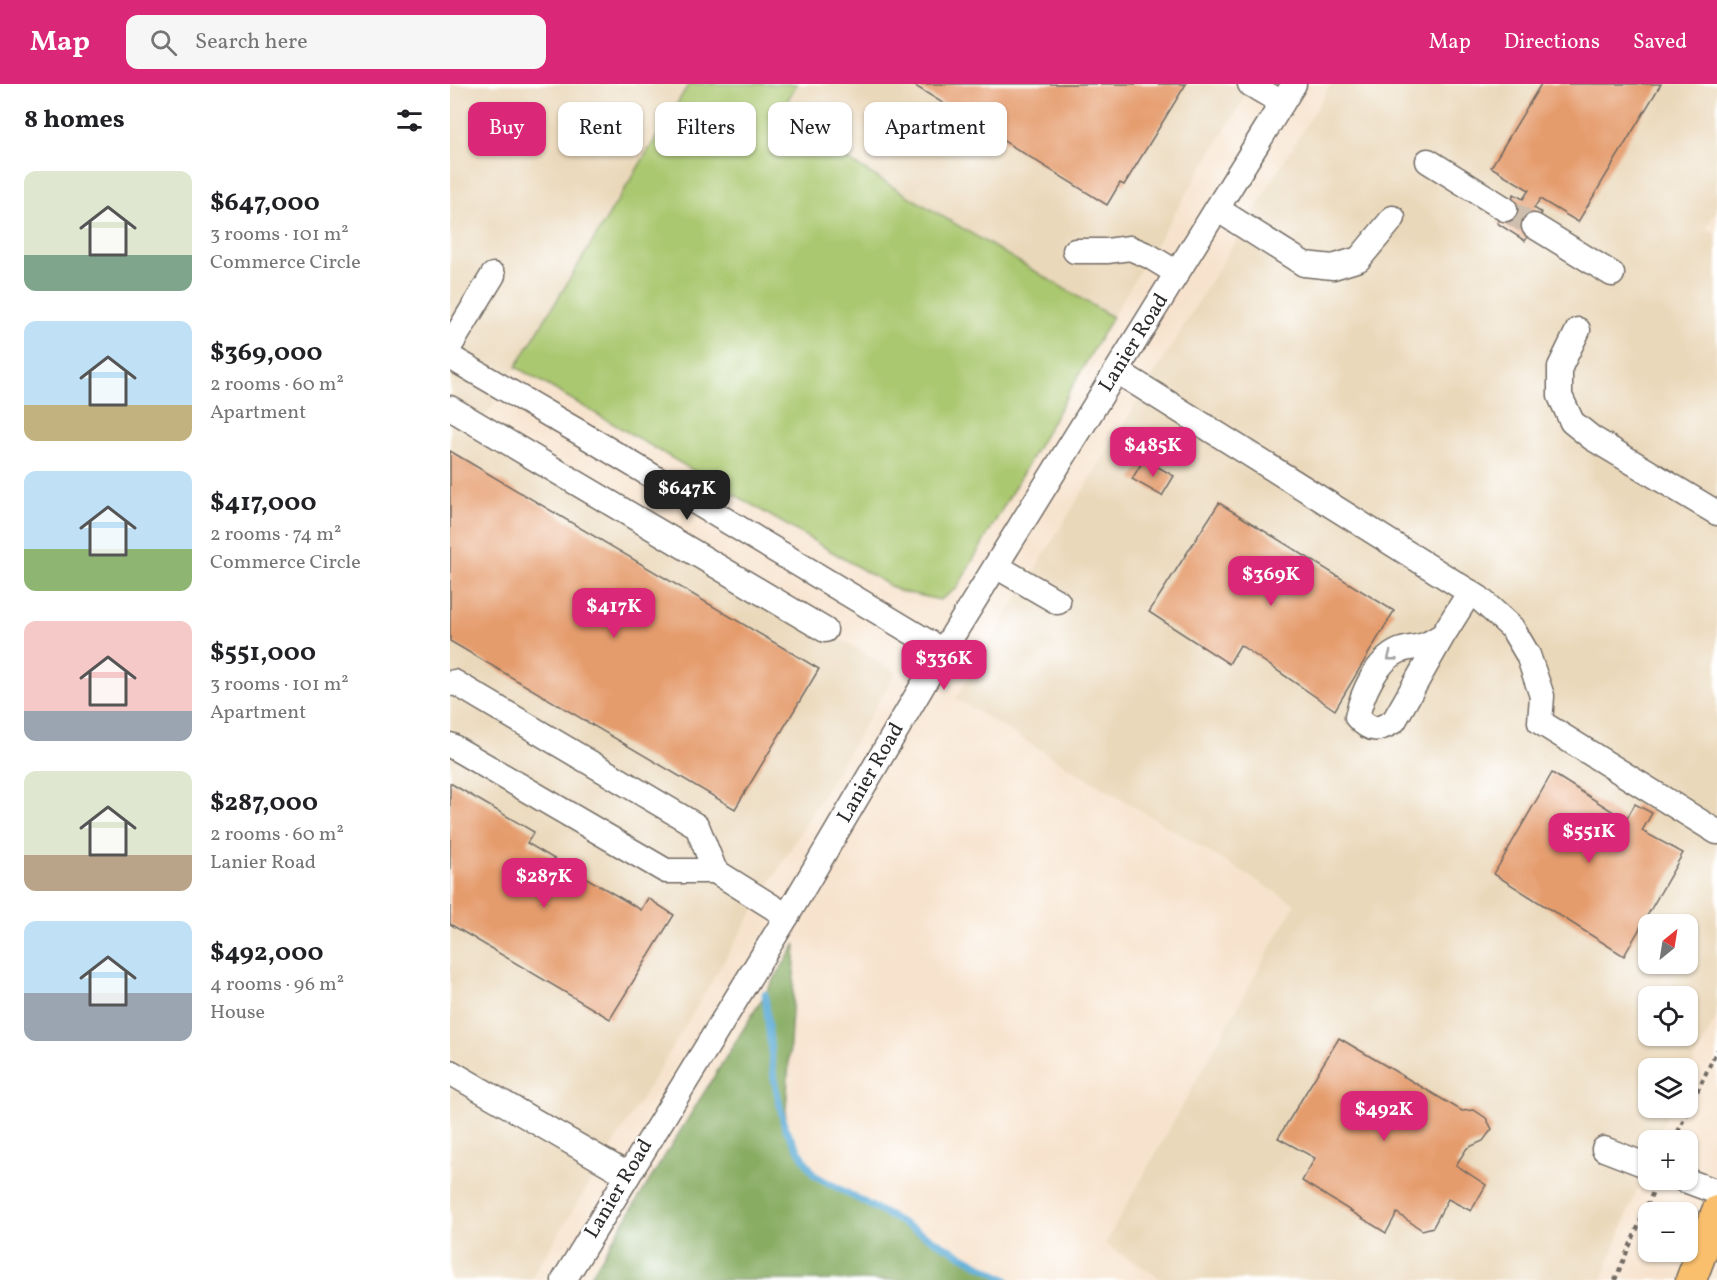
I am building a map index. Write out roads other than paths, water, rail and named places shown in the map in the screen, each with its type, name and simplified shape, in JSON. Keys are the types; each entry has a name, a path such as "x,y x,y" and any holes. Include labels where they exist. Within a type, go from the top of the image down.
{"main road":[{"path":"1691,1280 1717,1211"}],"street":[{"path":"1250,84 1288,93"},
{"name":"Lanier Road","path":"564,1280 787,916 943,651 1288,93"},
{"path":"1428,161 1506,208"},
{"path":"1216,209 1304,264 1333,267 1359,259 1393,218"},
{"path":"1534,226 1612,274"},
{"path":"1075,251 1130,248 1149,256 1177,273"},
{"path":"450,346 493,275"},
{"path":"1578,330 1560,368 1560,396 1572,422 1592,438 1717,513"},
{"path":"450,357 943,651"},
{"path":"1117,371 1479,598 1512,628 1528,655 1542,696 1540,722 1717,832"},
{"path":"450,408 825,630"},
{"path":"996,566 1058,602"},
{"path":"1443,634 1470,592"},
{"path":"450,684 454,682 697,826 715,871"},
{"path":"450,745 666,871 715,871 787,916"},
{"path":"450,1071 628,1175"},
{"path":"1604,1149 1638,1162"},
{"path":"1698,1185 1717,1192"}],"waterway":[{"path":"765,994 774,1079 785,1128 814,1175 1007,1280"}],"tunnel":[{"path":"1505,209 1534,226"}]}
